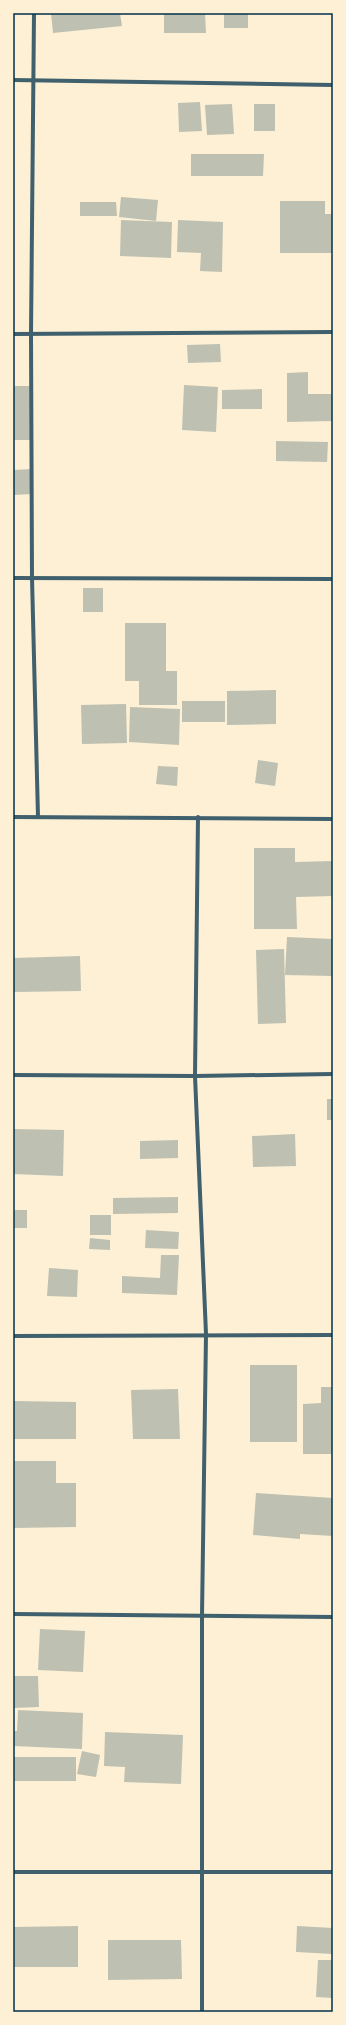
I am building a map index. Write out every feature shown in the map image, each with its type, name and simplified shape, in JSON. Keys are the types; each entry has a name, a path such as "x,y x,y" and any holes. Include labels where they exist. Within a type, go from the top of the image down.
{"street":[{"path":"34,13 31,334 32,578 38,817"},
{"path":"13,80 333,85"},
{"path":"13,334 333,332"},
{"path":"13,578 333,579"},
{"path":"13,817 333,819"},
{"path":"198,817 195,1076 206,1334 202,1616 202,2012"},
{"path":"13,1075 195,1076 333,1074"},
{"path":"13,1336 333,1334"},
{"path":"13,1614 333,1617"},
{"path":"13,1872 201,1870 333,1872"}],"building":[{"path":"51,13 120,13 122,26 53,33"},
{"path":"164,13 205,13 206,33 164,33"},
{"path":"224,13 248,13 248,28 224,28"},
{"path":"200,102 202,131 179,132 178,103"},
{"path":"232,104 234,134 207,135 205,105"},
{"path":"254,104 275,104 275,131 254,131"},
{"path":"191,154 264,154 263,176 191,176"},
{"path":"121,197 158,200 156,221 119,217"},
{"path":"280,201 325,201 325,214 333,214 333,253 280,253"},
{"path":"80,202 116,202 117,216 80,216"},
{"path":"121,220 172,222 171,258 120,256"},
{"path":"178,220 223,222 222,272 200,271 201,253 177,252"},
{"path":"220,344 221,362 188,363 187,345"},
{"path":"308,372 308,394 333,394 333,421 287,422 287,373"},
{"path":"184,385 218,387 216,432 182,430"},
{"path":"13,386 33,386 33,440 13,440"},
{"path":"262,389 262,409 222,409 222,390"},
{"path":"276,441 328,442 327,462 276,461"},
{"path":"32,469 33,494 13,495 13,470"},
{"path":"83,588 103,588 103,612 83,612"},
{"path":"125,623 166,623 166,671 177,671 177,705 139,705 139,681 125,681"},
{"path":"276,690 276,724 227,725 227,691"},
{"path":"182,701 225,701 225,722 182,722"},
{"path":"126,704 127,743 82,744 81,705"},
{"path":"130,707 180,709 179,745 129,742"},
{"path":"258,760 278,763 275,786 255,783"},
{"path":"158,766 178,767 177,786 156,784"},
{"path":"254,848 295,848 295,862 333,861 333,896 296,897 297,929 254,929"},
{"path":"287,937 333,939 333,976 285,975"},
{"path":"284,949 286,1023 258,1024 256,950"},
{"path":"80,956 81,991 13,992 13,958"},
{"path":"327,1099 333,1099 333,1120 327,1120"},
{"path":"13,1129 64,1130 63,1176 13,1174"},
{"path":"295,1134 296,1166 253,1167 252,1136"},
{"path":"178,1140 178,1158 140,1159 140,1141"},
{"path":"178,1197 178,1213 113,1214 113,1198"},
{"path":"13,1210 27,1210 27,1228 13,1228"},
{"path":"90,1215 111,1215 111,1235 90,1235"},
{"path":"146,1230 179,1232 178,1249 145,1248"},
{"path":"90,1238 110,1240 110,1250 89,1249"},
{"path":"161,1255 179,1255 177,1295 122,1293 122,1276 160,1278"},
{"path":"49,1268 78,1270 77,1297 47,1296"},
{"path":"250,1365 297,1365 297,1442 250,1442"},
{"path":"321,1387 333,1387 333,1454 303,1454 303,1404 321,1403"},
{"path":"178,1389 180,1439 133,1439 131,1390"},
{"path":"13,1401 76,1402 76,1439 13,1439"},
{"path":"13,1461 56,1461 56,1483 76,1483 76,1527 13,1528"},
{"path":"256,1493 333,1498 333,1536 300,1534 300,1539 253,1535"},
{"path":"40,1629 85,1631 83,1672 38,1670"},
{"path":"13,1676 38,1676 39,1707 13,1708"},
{"path":"18,1710 83,1713 82,1749 13,1746 13,1731 17,1731"},
{"path":"105,1732 183,1735 181,1784 124,1782 125,1767 104,1766"},
{"path":"82,1751 100,1755 96,1777 77,1774"},
{"path":"13,1757 76,1757 76,1781 13,1781"},
{"path":"78,1926 78,1967 13,1967 13,1927"},
{"path":"297,1926 333,1928 333,1954 296,1952"},
{"path":"108,1940 181,1940 182,1979 108,1980"},
{"path":"318,1960 333,1960 333,1998 316,1997"}]}
